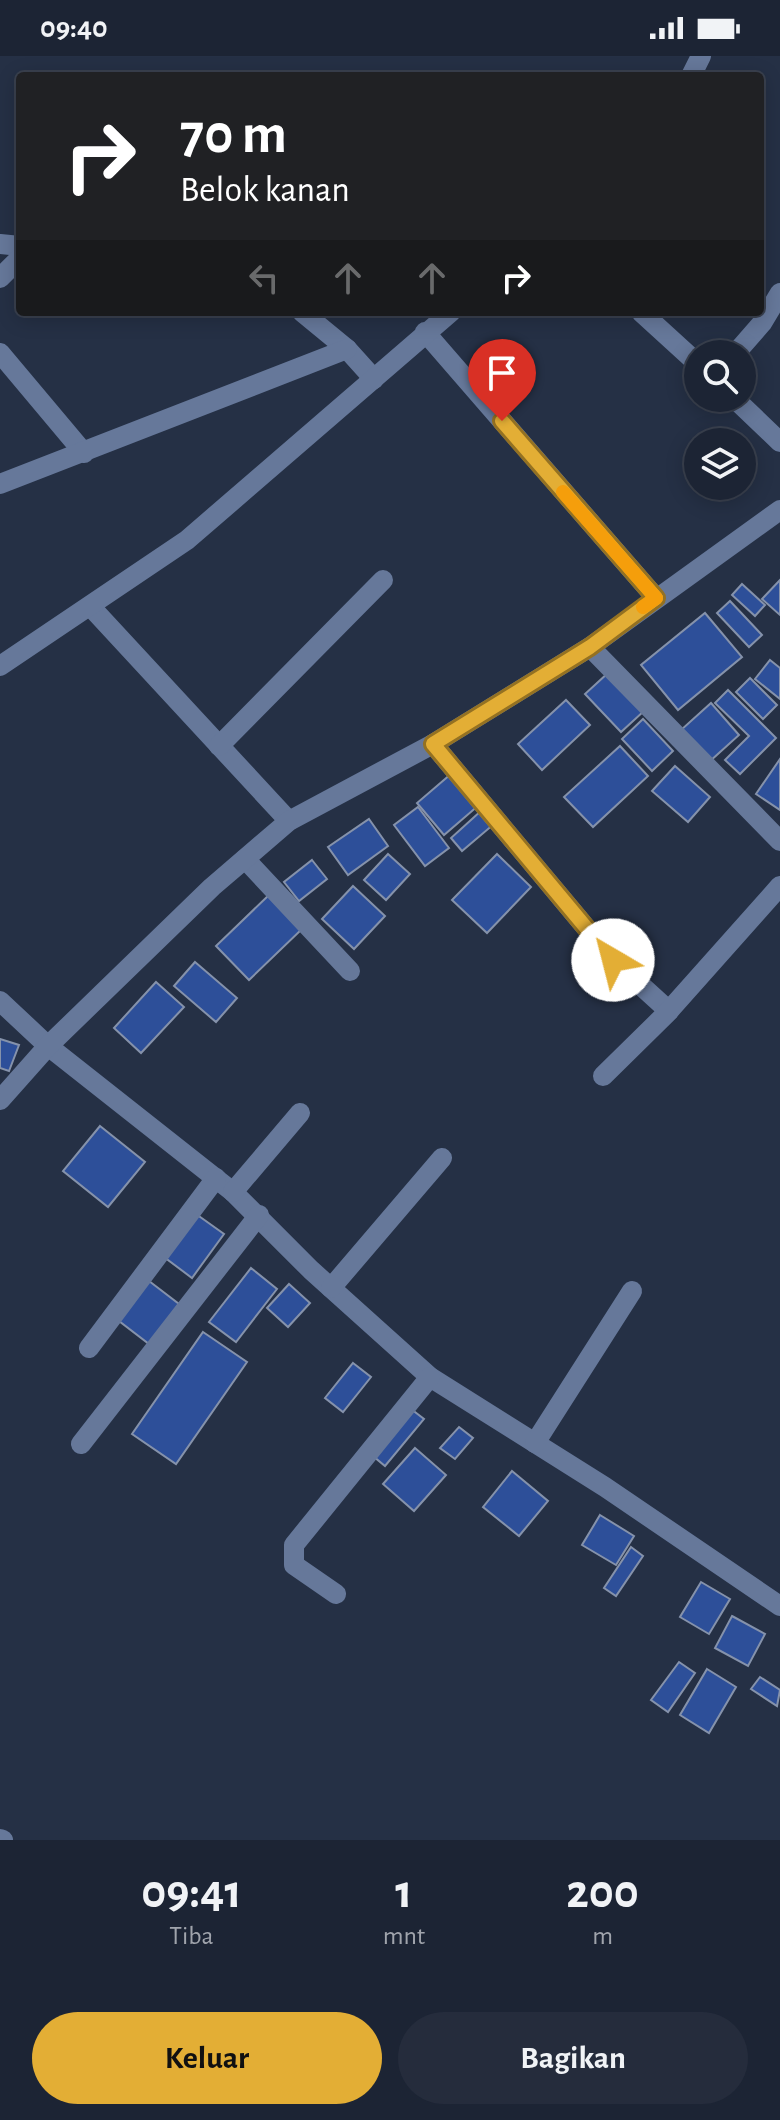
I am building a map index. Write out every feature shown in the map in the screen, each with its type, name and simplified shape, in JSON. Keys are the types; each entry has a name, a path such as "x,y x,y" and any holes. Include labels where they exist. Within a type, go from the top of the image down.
{"street":[{"path":"0,278 16,262"},
{"path":"747,340 762,323 780,293"},
{"path":"307,316 347,349 374,379"},
{"path":"0,666 187,540 444,316"},
{"path":"645,316 684,351"},
{"path":"425,332 656,598"},
{"path":"0,484 347,349"},
{"path":"0,353 84,453"},
{"path":"749,412 780,442"},
{"path":"0,1100 48,1046 289,821 433,744 590,647 780,510"},
{"path":"219,746 383,580"},
{"path":"91,607 289,821"},
{"path":"590,647 780,841"},
{"path":"433,744 613,960 669,1011"},
{"path":"245,859 350,971"},
{"path":"603,1076 669,1011 780,886"},
{"path":"0,1001 48,1046 233,1192 331,1288 430,1377 780,1606"},
{"path":"233,1192 300,1113"},
{"path":"331,1288 442,1158"},
{"path":"89,1348 216,1178"},
{"path":"81,1444 259,1215"},
{"path":"535,1443 632,1291"},
{"path":"336,1594 294,1565 294,1545 430,1377"}],"building":[{"path":"780,580 780,615 762,599"},
{"path":"742,584 765,605 755,616 732,595"},
{"path":"730,601 762,635 749,647 717,613"},
{"path":"705,613 742,657 678,710 641,665"},
{"path":"770,660 780,668 780,699 755,679"},
{"path":"608,673 644,711 621,732 585,694"},
{"path":"750,678 777,705 763,719 736,692"},
{"path":"728,690 776,738 740,774 725,760 749,736 715,703"},
{"path":"566,700 590,725 542,770 518,744"},
{"path":"711,703 739,735 709,762 681,730"},
{"path":"643,719 673,751 652,771 622,739"},
{"path":"620,746 648,776 593,827 564,797"},
{"path":"780,759 780,810 756,794"},
{"path":"675,766 710,797 688,822 652,791"},
{"path":"451,774 479,805 444,835 417,803"},
{"path":"418,807 449,848 425,866 394,825"},
{"path":"482,810 494,824 462,851 451,838"},
{"path":"369,819 388,846 348,875 328,847"},
{"path":"388,854 410,874 386,900 364,880"},
{"path":"497,854 531,887 487,933 452,900"},
{"path":"312,860 327,879 299,901 284,882"},
{"path":"353,886 385,916 354,949 322,919"},
{"path":"269,895 302,929 249,980 216,946"},
{"path":"195,962 237,998 216,1022 174,986"},
{"path":"156,982 184,1007 141,1053 114,1028"},
{"path":"0,1039 19,1045 9,1071 0,1068"},
{"path":"100,1126 145,1162 108,1207 63,1171"},
{"path":"196,1214 224,1234 192,1278 164,1257"},
{"path":"251,1268 277,1289 236,1342 209,1322"},
{"path":"149,1281 179,1304 149,1344 119,1321"},
{"path":"289,1284 310,1303 288,1327 267,1308"},
{"path":"203,1332 247,1362 176,1464 132,1434"},
{"path":"353,1363 371,1377 343,1412 325,1398"},
{"path":"411,1409 424,1419 385,1466 373,1456"},
{"path":"459,1427 473,1438 455,1459 440,1448"},
{"path":"415,1448 446,1475 414,1511 383,1484"},
{"path":"512,1471 548,1501 519,1536 483,1507"},
{"path":"600,1515 634,1536 616,1565 582,1545"},
{"path":"631,1547 643,1556 616,1596 604,1588"},
{"path":"701,1582 730,1599 709,1634 680,1617"},
{"path":"732,1616 765,1634 748,1666 715,1648"},
{"path":"679,1662 695,1673 668,1712 651,1700"},
{"path":"707,1669 736,1687 709,1733 680,1715"},
{"path":"760,1677 780,1690 777,1706 751,1689"}],"slow traffic":[{"path":"563,492 656,598 643,607"}],"route":[{"path":"502,421 656,598 590,647 433,744 598,938 613,960"}]}
